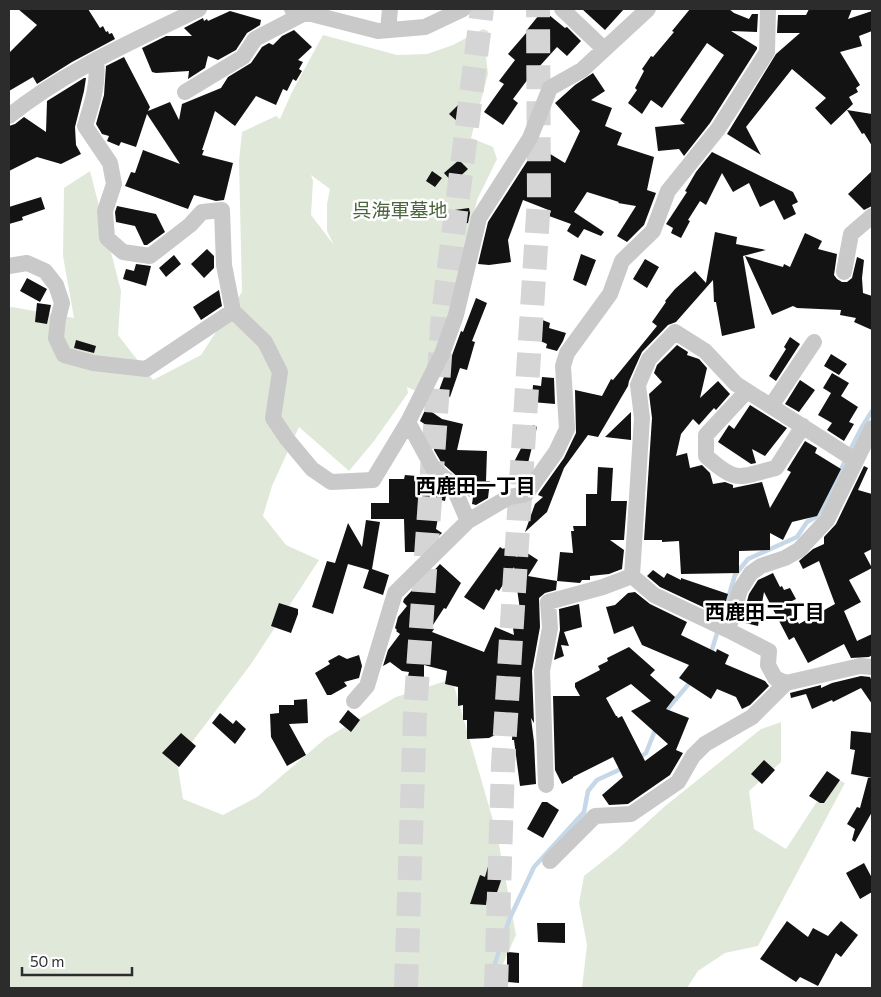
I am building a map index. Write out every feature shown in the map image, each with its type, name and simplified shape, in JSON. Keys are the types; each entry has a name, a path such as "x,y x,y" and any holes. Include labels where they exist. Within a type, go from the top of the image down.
{"street":[{"path":"9,116 34,96 69,74 199,9"},
{"path":"388,30 390,9"},
{"path":"186,92 243,57 255,39 299,11 378,31 425,27 463,9"},
{"path":"562,9 604,48"},
{"path":"96,60 98,72 94,96 85,126 110,163 114,184 105,211 108,238 123,252 150,256 190,225 202,212 222,210 224,266 233,311 265,342 280,372 273,418 287,439 312,469 332,482 372,480 408,422 442,354 456,315 480,218 530,138 550,88 582,70 648,9"},
{"path":"354,702 366,686 395,593 468,521 509,497 526,494 556,452 567,429 563,366 567,353 610,294 622,261 652,231 668,191 718,130 767,52 768,9"},
{"path":"844,272 852,234 872,216"},
{"path":"9,266 27,263 45,271 56,285 62,303 56,338 64,355 93,363 146,369 233,311"},
{"path":"632,576 642,418 638,385 649,359 675,332 705,351 736,384 856,460"},
{"path":"771,406 814,342"},
{"path":"747,391 706,435 706,456 724,472 737,477 776,468 802,426"},
{"path":"408,422 434,468 452,484 468,521"},
{"path":"728,630 740,590 751,573 761,566 785,558 799,550 828,520 872,428"},
{"path":"632,576 654,596 728,630 768,651 768,665 775,678 786,683"},
{"path":"546,785 542,671 550,628 548,602 603,587 632,576"},
{"path":"550,861 595,816 631,814 678,782 693,756 705,744 752,718 786,683 860,666 872,667"}],"green space":[{"name":"呉海軍墓地","path":"483,29 488,31 486,56 488,74 471,138 493,147 497,159 477,200 445,335 416,391 407,387 408,393 374,441 349,471 299,427 272,486 263,516 286,545 319,560 251,664 177,762 183,799 223,815 257,797 326,738 396,697 452,679 497,834 516,935 492,988 9,988 9,308 74,318 63,256 64,188 90,171 121,291 118,335 153,380 201,355 242,292 239,161 242,132 276,116 280,119 292,92 323,35 397,55 427,54 453,45","holes":["311,175 330,189 327,204 327,231 334,245 311,215 313,181"]},
{"path":"781,722 781,762 749,791 754,829 786,849 833,777 845,783 758,946 725,953 698,971 687,988 582,988 587,945 579,903 584,876 618,849 664,807 761,729"}],"building":[{"path":"18,9 88,9 100,28 103,26 106,32 112,33 115,39 72,62 37,84 33,77 9,91 9,53 37,25"},
{"path":"582,9 624,9 605,30"},
{"path":"690,9 729,9 749,19 752,14 758,14 757,32 731,31 757,47 757,49 710,123 684,156 679,149 658,151 655,127 685,124 680,120 724,55 707,43 662,108 651,100 642,114 628,103 637,90 635,88 644,71 642,69 651,56 653,57 674,32 672,31"},
{"path":"809,9 852,9 848,19 872,11 872,31 859,36 862,46 840,52 860,85 856,88 858,92 849,97 853,104 831,125 815,108 826,98 792,69 746,127 761,155 727,134 776,54 800,33 777,33 778,15 806,15"},
{"path":"543,10 565,28 567,27 581,41 567,56 557,47 513,99 518,103 503,125 484,112 504,84 499,81 515,60 508,54"},
{"path":"230,11 261,20 260,25 247,33 236,50 218,60 208,56 205,68 188,79 189,71 152,72 142,48 166,36 192,36 184,28 203,18 204,21 207,19 208,21"},
{"path":"294,30 312,47 298,60 303,62 299,69 302,71 296,81 293,79 287,91 283,89 276,105 256,96 235,126 215,111 202,155 233,163 224,200 216,201 194,195 188,209 125,186 131,172 135,173 143,150 180,164 147,114 136,147 121,142 119,146 107,141 109,136 102,134 96,124 104,95 106,66 124,57 150,107 148,111 170,102 179,120 182,104 221,88 228,77 251,63 262,47 269,43 273,45 282,36"},
{"path":"593,73 605,91 591,100 612,108 605,126 622,133 617,145 654,157 647,190 656,193 644,225 627,242 617,236 636,206 618,203 587,192 574,212 604,232 601,236 584,229 578,238 567,231 571,224 549,216 551,211 523,200 508,240 511,262 489,265 478,264 488,222 537,146 565,163 580,131 555,103 575,85"},
{"path":"86,78 84,91 75,127 76,145 81,154 61,164 37,157 9,171 9,126 24,117 46,132 47,101"},
{"path":"458,105 466,113 458,122 449,114"},
{"path":"847,110 872,114 872,146 864,133 862,134"},
{"path":"712,152 793,192 798,202 792,205 796,214 784,220 774,200 760,207 749,183 733,192 722,173 706,205 700,201 688,220 690,221 681,238 671,233 673,228 666,224 687,192 685,191 696,172"},
{"path":"459,160 468,169 453,183 444,173"},
{"path":"432,171 442,178 435,187 426,181"},
{"path":"872,171 872,206 864,210 848,194"},
{"path":"41,197 45,209 22,217 23,220 9,224 9,207"},
{"path":"117,206 156,214 165,232 147,245 144,245 135,226 116,222 115,212"},
{"path":"469,208 468,223 449,226 447,211"},
{"path":"715,232 737,237 736,244 766,250 743,256 755,328 722,336 716,302 714,302 713,280 676,322 668,325 642,352 628,386 598,437 588,435 564,468 547,512 525,532 535,504 543,497 538,495 539,493 564,458 576,433 575,390 602,396 611,379 613,380 657,326 652,322 675,289 695,271 706,283"},
{"path":"805,233 822,241 818,249 837,254 834,275 842,282 847,282 852,278 857,257 864,260 863,293 872,296 872,330 854,322 856,318 840,315 841,310 797,308 793,306 772,315 745,256 783,267 784,264 790,267"},
{"path":"207,249 214,256 214,268 204,278 191,264"},
{"path":"581,254 596,260 586,286 573,280"},
{"path":"174,255 181,264 166,277 159,268"},
{"path":"645,259 659,267 647,288 633,279"},
{"path":"136,264 151,266 146,286 123,279 126,269 134,271"},
{"path":"27,278 47,289 40,302 20,291"},
{"path":"219,290 222,306 201,320 193,307"},
{"path":"476,298 487,303 472,341 475,342 467,370 460,368 450,397 438,393 461,331 463,332"},
{"path":"37,303 51,305 47,324 35,322"},
{"path":"530,317 539,322 540,319 550,323 549,328 566,333 557,351 546,348 547,344 523,333"},
{"path":"790,337 800,344 776,381 769,376 786,349 784,347"},
{"path":"76,340 96,346 94,353 74,348"},
{"path":"677,345 688,352 687,355 699,359 707,368 700,398 718,381 730,394 699,425 693,419 681,434 676,456 687,453 690,468 702,465 710,473 713,484 725,482 733,485 733,488 762,482 770,508 791,472 787,470 805,441 817,448 815,453 841,469 817,516 792,522 783,540 770,533 770,550 739,551 739,573 681,574 679,541 644,540 652,418 649,394 662,382 654,373 657,365"},
{"path":"831,354 847,364 839,375 824,366"},
{"path":"832,373 849,383 841,396 858,407 849,422 854,424 844,441 827,430 832,423 818,415 831,393 823,388"},
{"path":"542,377 554,378 555,404 532,402 533,385 541,386"},
{"path":"800,380 815,390 799,412 785,404"},
{"path":"750,405 787,428 765,456 752,449 756,463 751,464 718,442 729,425 734,429"},
{"path":"426,408 442,419 463,424 457,450 487,451 486,481 490,481 488,498 476,505 472,504 473,497 468,496 461,480 441,462 434,450 438,433 420,421"},
{"path":"631,412 631,440 605,437"},
{"path":"533,425 537,427 526,471 513,464"},
{"path":"864,466 868,468 858,490 872,494 872,549 864,553 872,568 849,580 861,602 844,611 857,641 872,634 872,655 869,657 851,658 844,644 808,663 794,637 789,640 764,592 758,626 741,622 749,594 758,580 773,573 780,587 782,586 784,590 790,588 796,599 788,603 799,624 835,604 819,561 803,569 799,561 813,549 824,544 824,537 836,524"},
{"path":"598,467 613,468 611,501 627,501 624,540 610,540 624,550 622,569 609,574 590,576 590,580 582,580 580,583 557,581 560,552 573,553 571,531 574,531 573,526 586,526 586,494 597,494"},
{"path":"405,475 428,477 444,490 446,496 445,501 441,500 436,529 442,533 431,543 417,534 417,552 405,552 404,519 371,519 371,503 389,503 389,479 404,479"},
{"path":"366,520 380,522 372,569 389,575 383,595 363,588 369,570 348,564 333,614 312,607 327,561 335,563 348,523 362,547"},
{"path":"500,547 517,557 521,549 538,560 528,576 557,581 556,590 545,593 539,598 540,627 532,671 534,723 531,718 536,784 520,786 514,740 512,740 513,726 489,738 467,739 467,720 463,720 463,705 458,706 458,687 445,684 447,671 424,665 424,678 408,676 409,672 402,671 390,662 383,666 388,650 400,634 395,628 398,617 407,606 403,602 404,599 417,585 417,589 440,564 461,583 446,609 444,608 431,628 434,629 432,632 484,652 495,627 514,635 512,620 516,620 514,611 520,610 514,567 499,591 496,589 484,610 464,597"},
{"path":"653,570 664,578 667,573 681,580 681,578 728,594 722,614 660,587 647,576"},
{"path":"635,592 650,604 687,622 681,635 716,652 717,649 729,655 725,664 765,681 769,686 750,705 742,709 736,697 717,689 711,699 679,678 689,665 642,645 633,626 614,634 606,607 615,605 628,593"},
{"path":"279,603 298,609 291,633 271,626"},
{"path":"579,604 582,627 564,632 569,646 561,645 564,656 554,660 560,630 559,609"},
{"path":"629,647 655,670 650,675 675,697 666,709 689,718 676,750 683,753 670,775 628,804 609,805 602,795 623,777 613,757 562,784 555,770 553,696 580,696 575,683 600,670 598,666 608,661 607,658","holes":["631,684 651,701 631,711 668,744 645,761 622,716 618,718 616,716 606,698"]},
{"path":"339,655 347,659 359,655 362,666 359,678 344,682 347,686 331,695 327,695 315,673 330,664 328,661"},
{"path":"861,676 870,677 872,681 872,704 861,688 833,702 832,700 812,709 806,694 791,698 790,693 821,685 821,688 832,683"},
{"path":"307,699 308,723 289,724 306,755 287,766 271,737 270,714 279,713 279,705 294,705 294,700"},
{"path":"348,710 360,720 351,732 339,722"},
{"path":"220,713 233,724 236,720 246,729 235,744 212,723"},
{"path":"851,731 872,733 872,778 851,774 855,750 850,749"},
{"path":"181,733 196,746 179,767 162,753"},
{"path":"764,760 775,770 762,784 751,774"},
{"path":"827,771 840,780 824,803 820,803 809,796"},
{"path":"868,778 872,778 872,812 855,842 852,840 855,829 847,824 857,807 860,808"},
{"path":"542,802 547,802 559,810 543,838 527,829"},
{"path":"489,863 505,869 494,901 487,899 486,905 470,904 480,875 485,877"},
{"path":"864,863 872,878 872,892 860,899 846,873"},
{"path":"787,921 808,937 813,928 828,936 841,921 858,935 841,957 836,953 818,986 800,977 796,982 760,959"},
{"path":"537,923 565,923 565,943 538,942"},
{"path":"507,952 519,953 519,983 507,982"}],"waterway":[{"path":"849,452 872,411"},
{"path":"721,622 735,575 748,559 797,537 807,522 816,517 824,506 846,459"},
{"path":"710,656 718,630"},
{"path":"665,712 692,680"},
{"path":"638,759 646,753 656,728"},
{"path":"487,988 509,920 534,867 584,812 588,791 597,780 623,768"}],"tunnel":[{"path":"406,988 415,713 443,314 482,9"},
{"path":"496,988 503,764 539,199 538,9"}],"district":[{"name":"西鹿田一丁目","path":"476,486"},
{"name":"西鹿田二丁目","path":"765,612"}]}
